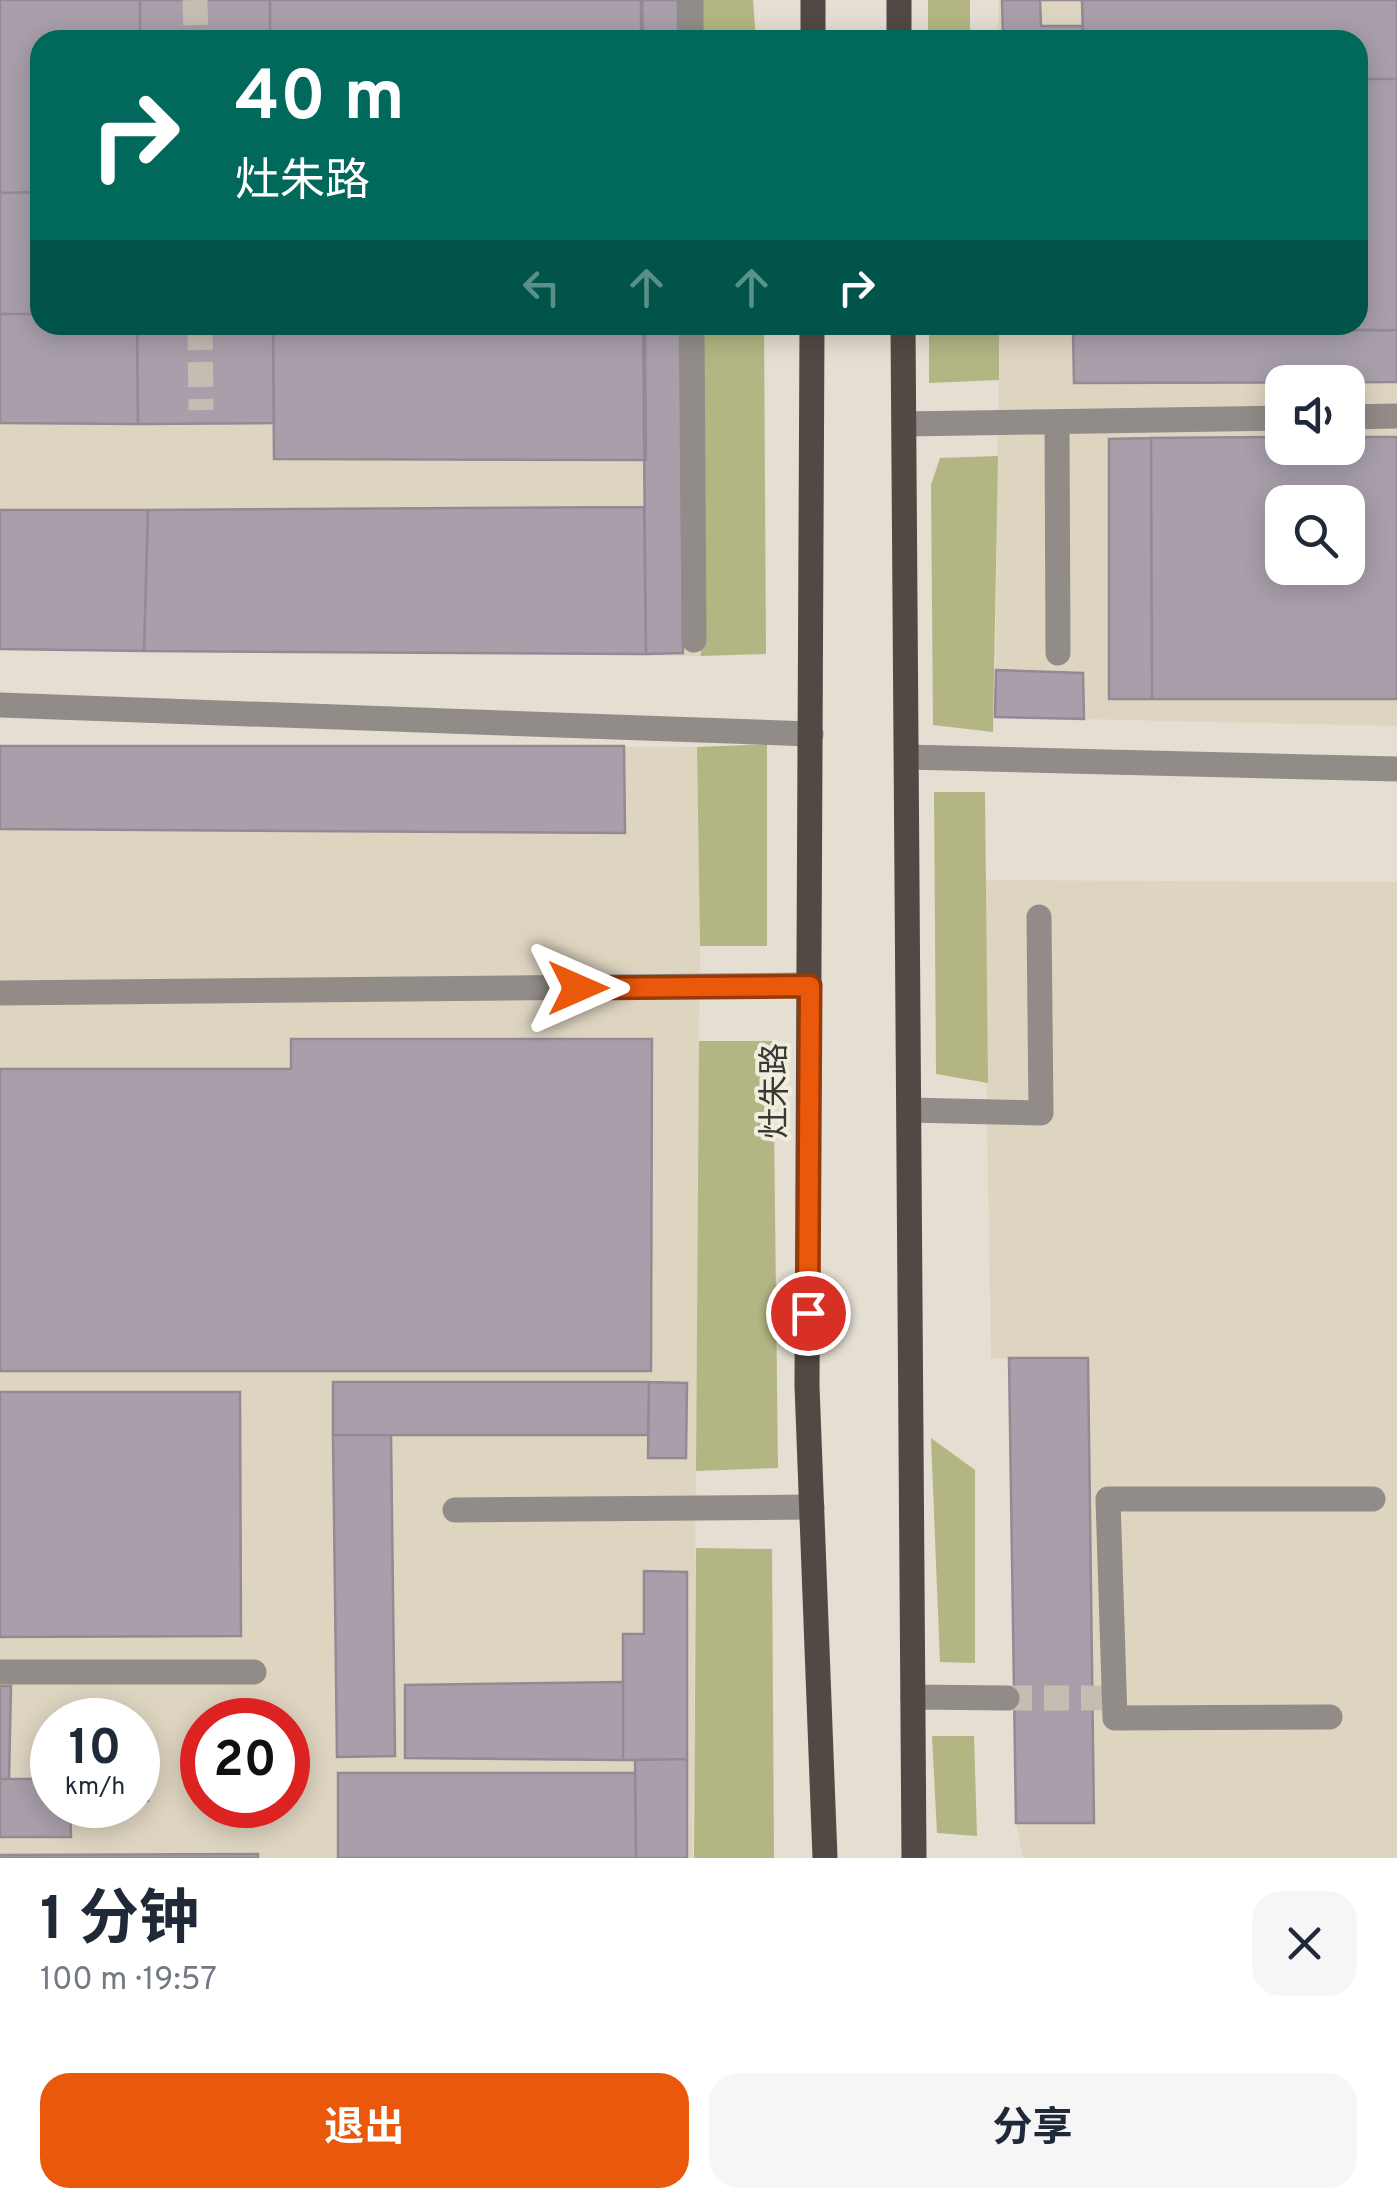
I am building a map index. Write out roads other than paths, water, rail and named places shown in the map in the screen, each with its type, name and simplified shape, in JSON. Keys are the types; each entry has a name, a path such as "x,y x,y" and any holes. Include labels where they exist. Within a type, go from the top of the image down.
{"main road":[{"path":"813,0 813,30"},
{"path":"899,0 899,30"},
{"name":"灶朱路","path":"812,335 807,1386 825,1858"},
{"path":"902,335 914,1858"}],"lane":[{"path":"690,0 691,30"},
{"path":"692,335 694,640"},
{"path":"1365,417 1397,416"},
{"path":"904,424 1265,418"},
{"path":"1057,422 1058,652"},
{"path":"0,706 811,734"},
{"path":"908,757 1397,769"},
{"path":"910,1110 1042,1113 1038,917"},
{"path":"0,993 810,986"},
{"path":"1330,1717 1114,1718 1108,1698 1108,1498 1373,1498"},
{"path":"455,1510 812,1508"},
{"path":"0,1672 254,1672"},
{"path":"913,1697 1007,1698"}],"tunnel":[{"path":"195,0 196,30"},
{"path":"200,335 201,410"},
{"path":"1007,1698 1102,1698"}]}
